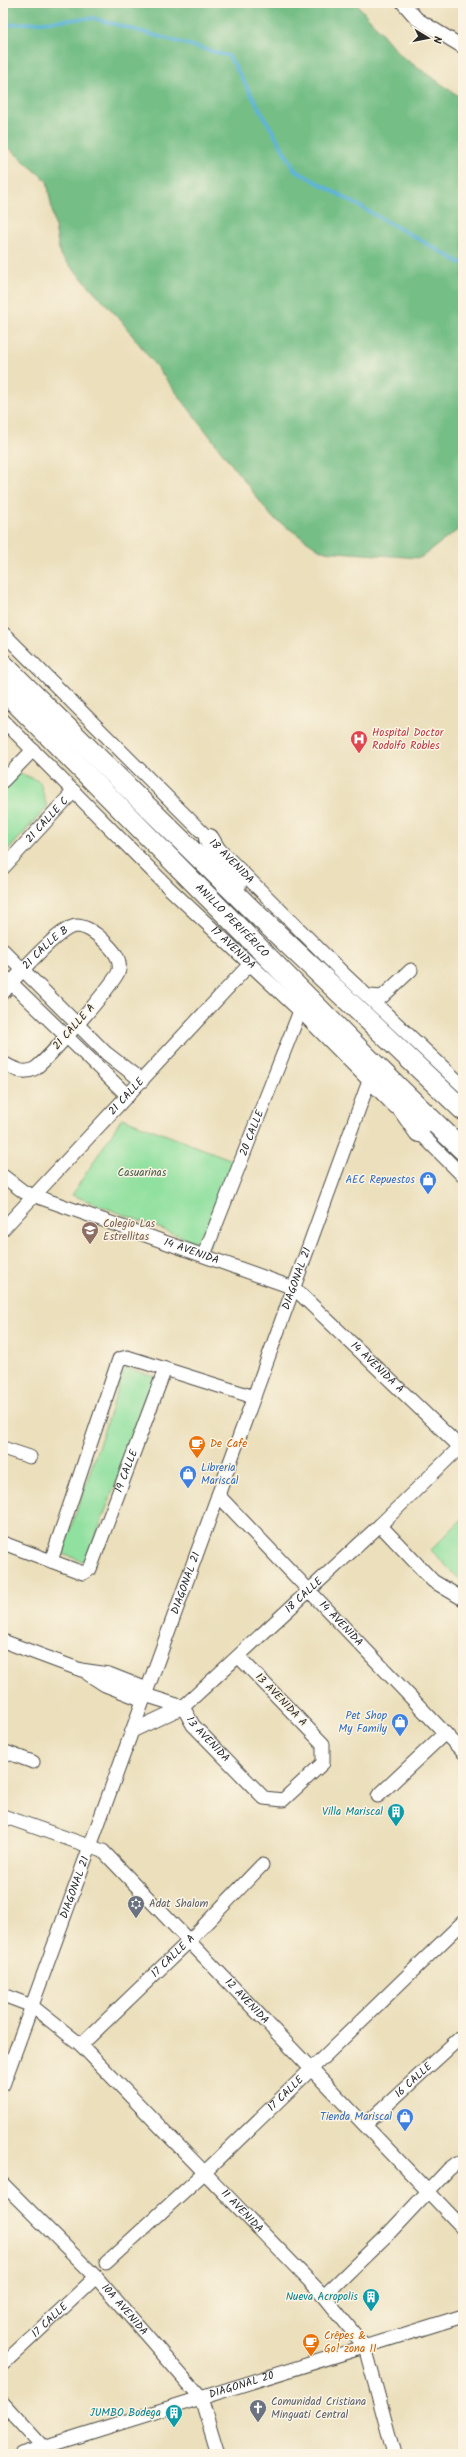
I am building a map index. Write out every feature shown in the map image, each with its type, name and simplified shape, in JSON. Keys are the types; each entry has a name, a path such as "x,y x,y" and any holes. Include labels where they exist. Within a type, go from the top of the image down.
{"highway":[{"name":"ANILLO PERIFÉRICO","path":"3,664 251,909 463,1110"},
{"name":"ANILLO PERIFÉRICO","path":"3,690 364,1054 463,1150"},
{"path":"209,839 251,909"},
{"path":"364,1054 420,1132"}],"street":[{"path":"403,3 417,19 463,47"},
{"name":"18 AVENIDA","path":"3,633 346,976 370,996 463,1086"},
{"name":"17 AVENIDA","path":"3,720 170,889 300,1011 463,1176"},
{"path":"3,781 32,750"},
{"name":"21 CALLE C","path":"3,868 74,791"},
{"name":"21 CALLE B","path":"3,993 7,979 23,970 58,935 75,926"},
{"name":"21 CALLE A","path":"3,1063 19,1072 34,1069 66,1037 119,973 120,964 116,955 100,936 89,929 75,926"},
{"path":"3,950 106,1053 142,1081"},
{"name":"21 CALLE","path":"3,1230 250,964"},
{"path":"370,996 382,997 411,970"},
{"path":"7,979 128,1096"},
{"name":"20 CALLE","path":"204,1255 300,1011"},
{"name":"DIAGONAL 21","path":"3,2085 369,1081"},
{"name":"14 AVENIDA","path":"3,1176 17,1189 35,1196 294,1288"},
{"name":"14 AVENIDA A","path":"294,1288 461,1445"},
{"path":"3,1544 51,1561 119,1359 122,1357 254,1397"},
{"name":"19 CALLE","path":"51,1561 83,1573 87,1572 165,1369"},
{"name":"18 CALLE","path":"132,1731 183,1707 310,1591 380,1525 461,1445"},
{"path":"3,1448 30,1457"},
{"name":"14 AVENIDA","path":"218,1495 463,1752"},
{"path":"380,1525 434,1581 463,1598"},
{"name":"13 AVENIDA","path":"3,1641 81,1670 105,1685 145,1695 183,1707 193,1725 264,1798"},
{"name":"13 AVENIDA A","path":"239,1657 323,1744 323,1763 294,1790 283,1800 264,1798"},
{"path":"378,1796 445,1733"},
{"path":"3,1751 33,1762"},
{"name":"12 AVENIDA","path":"3,1816 103,1851 463,2228"},
{"name":"17 CALLE A","path":"81,2045 189,1941 262,1865"},
{"name":"17 CALLE","path":"106,2263 204,2173 463,1922"},
{"path":"3,1995 32,2006"},
{"name":"11 AVENIDA","path":"32,2006 81,2045 324,2296 365,2347 394,2454"},
{"name":"16 CALLE","path":"365,2125 463,2035"},
{"path":"324,2296 390,2232 428,2191 457,2163 463,2162"},
{"name":"10A AVENIDA","path":"3,2184 96,2277 201,2398 218,2454"},
{"name":"17 CALLE","path":"3,2364 96,2277"},
{"name":"DIAGONAL 20","path":"21,2454 44,2451 201,2398 463,2316"},
{"path":"3,2403 44,2451"}],"green space":[{"path":"3,3 356,3 401,56 463,99 463,526 420,558 322,551 272,517 119,318 60,255 47,181 3,143"},
{"path":"14,770 40,782 47,807 3,856 3,782"},
{"name":"Casuarinas","path":"122,1118 240,1163 209,1247 72,1195"},
{"path":"125,1368 156,1377 86,1562 62,1554"},
{"path":"463,1518 463,1583 431,1550"}],"waterway":[{"path":"3,25 93,18 229,56 295,170 463,264"}],"place":[{"name":"Hospital Doctor Rodolfo Robles","path":"359,754"},
{"name":"AEC Repuestos","path":"428,1195"},
{"name":"Colegio Las Estrellitas","path":"90,1245"},
{"name":"De Cafe","path":"197,1459"},
{"name":"Libreria Mariscal","path":"188,1489"},
{"name":"Pet Shop My Family","path":"400,1737"},
{"name":"Villa Mariscal","path":"396,1827"},
{"name":"Adat Shalom","path":"136,1919"},
{"name":"Tienda Mariscal","path":"405,2132"},
{"name":"Nueva Acropolis","path":"371,2312"},
{"name":"Crêpes & Go! zona 11","path":"311,2357"},
{"name":"Comunidad Cristiana Minguati Central","path":"258,2423"},
{"name":"JUMBO Bodega","path":"174,2428"}]}
